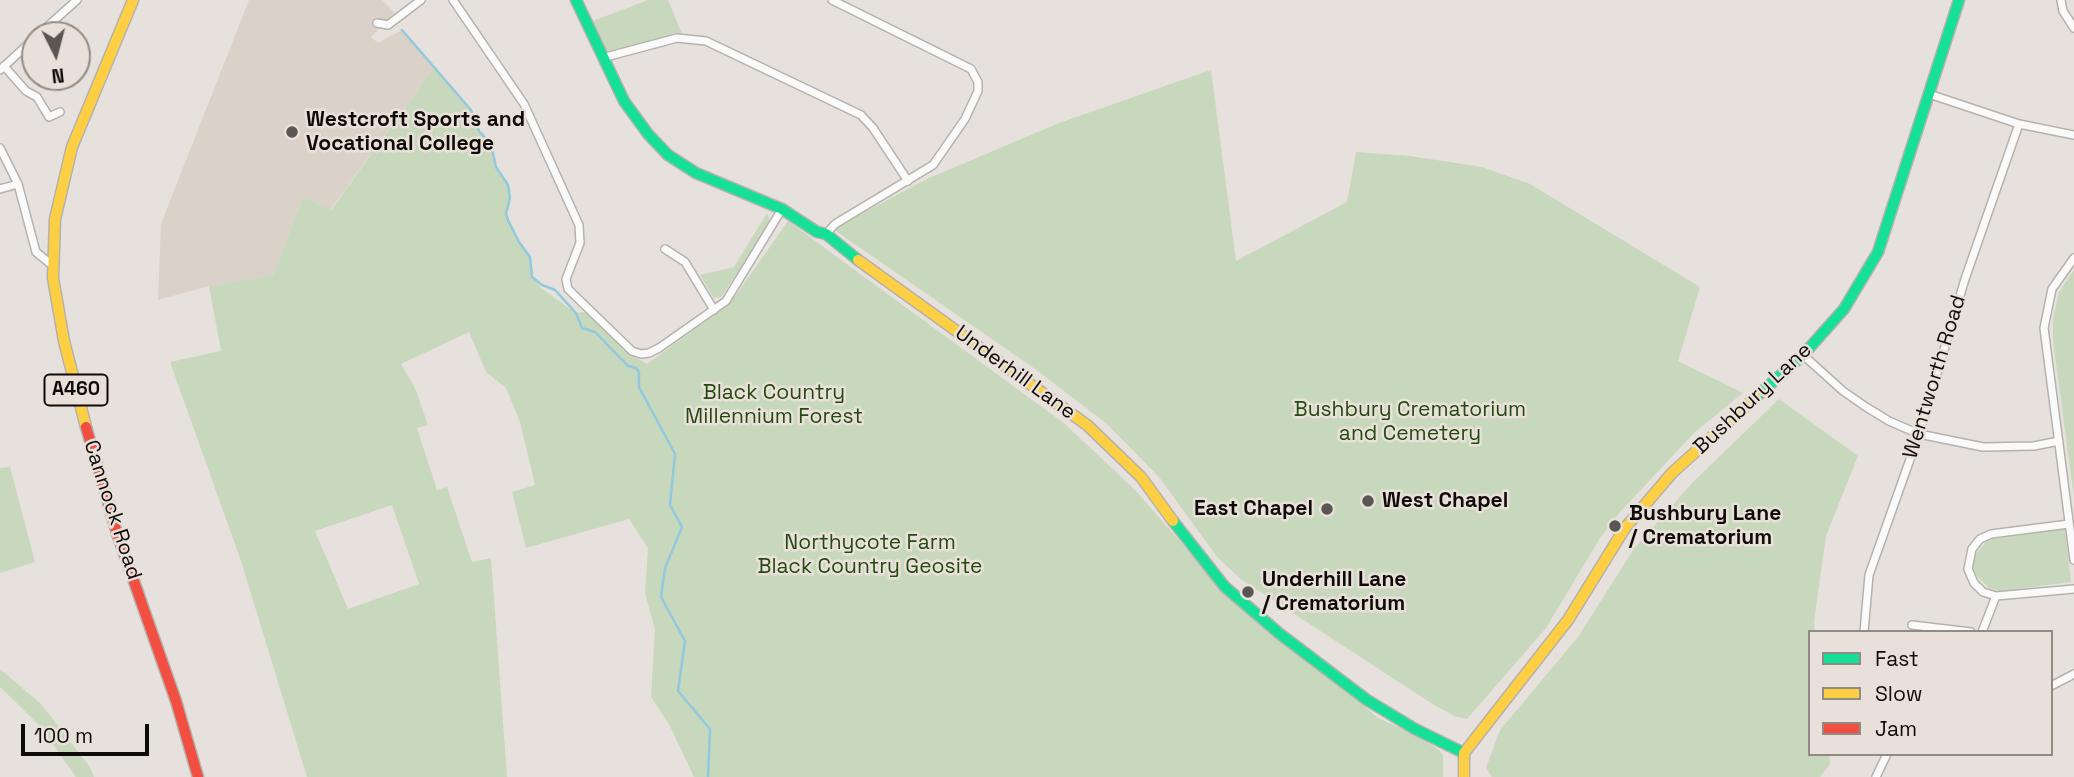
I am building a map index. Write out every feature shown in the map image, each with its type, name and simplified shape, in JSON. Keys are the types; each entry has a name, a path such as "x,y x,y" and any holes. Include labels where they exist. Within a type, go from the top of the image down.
{"main road":[{"name":"Cannock Road","path":"133,0 72,148 59,199 52,265 60,320 95,461 117,533 176,701 198,777"},
{"name":"Underhill Lane","path":"576,0 624,101 648,134 668,155 696,173 782,209 817,232 826,234 1087,425 1141,477 1213,573 1280,634 1390,715 1464,753"},
{"name":"Bushbury Lane","path":"1464,753 1568,620 1625,528 1647,500 1672,473 1803,355 1844,309 1878,252 1959,0"},
{"path":"1464,753 1464,777"}],"street":[{"path":"53,21 77,0"},
{"path":"376,23 388,25 421,0"},
{"path":"453,0 524,104 579,225 580,243 566,279 568,289 632,351 649,353 714,310 733,292 782,209"},
{"path":"826,234 835,224 933,165 965,119 978,91 976,76 971,69 832,0"},
{"path":"2061,0 2063,11 2074,28"},
{"path":"602,58 677,38 706,41 861,115 873,128 908,181"},
{"path":"21,50 2,68 26,91 37,97 49,117 60,111"},
{"path":"1929,94 2019,124 2074,135"},
{"name":"Wentworth Road","path":"1864,630 1869,575 1919,434 1965,279 2019,124"},
{"path":"0,148 18,184 36,252 52,265"},
{"path":"0,189 18,184"},
{"path":"665,249 685,262 714,310"},
{"path":"2074,258 2052,289 2044,328 2074,560"},
{"path":"1803,355 1843,391 1866,407 1919,434 1983,447 2034,446 2059,441"},
{"path":"2069,524 1999,533 1980,539 1972,549 1968,569 1973,583 1983,592 1996,596 2074,589"},
{"path":"1983,630 1996,596"},
{"path":"1912,625 1927,629"},
{"path":"2053,685 2074,674"},
{"path":"1876,777 1886,756"}],"shaded area":[{"name":"Westcroft Sports and Vocational College","path":"249,0 382,0 395,13 371,37 378,43 402,30 434,67 330,210 303,197 273,275 209,286 158,300 161,224"}],"green space":[{"path":"648,0 668,0 682,34 613,52 606,50 593,21"},
{"path":"434,67 471,110 479,131 491,144 497,167 508,185 510,198 506,214 519,242 530,257 532,277 541,288 576,313 585,312 629,354 647,364 720,311 736,295 788,221 1065,424 1135,490 1227,595 1312,660 1378,718 1418,736 1439,750 1443,755 1443,777 694,777 669,724 651,697 655,629 645,593 648,548 629,519 526,548 512,492 535,485 520,422 506,388 486,372 469,332 401,364 415,388 428,425 417,428 437,490 447,487 472,562 491,558 507,777 307,777 241,561 170,362 221,351 209,286 273,275 303,197 331,210","holes":["392,505 419,584 348,609 315,531"]},
{"name":"Bushbury Crematorium and Cemetery","path":"1211,70 1236,261 1347,202 1356,152 1410,156 1482,167 1530,184 1700,287 1678,361 1743,393 1694,433 1620,512 1600,538 1546,628 1467,719 1454,716 1431,703 1242,580 1218,558 1159,477 1107,424 1038,371 833,229 927,179 1059,123"},
{"path":"767,213 771,223 721,297 714,298 700,275 734,267"},
{"path":"2074,270 2074,497 2053,341 2053,319 2059,292"},
{"path":"1779,399 1858,456 1826,536 1815,630 1808,630 1808,756 1829,756 1830,764 1820,777 1492,777 1486,768 1500,730 1578,637 1633,550 1693,482"},
{"path":"10,467 35,562 0,573 0,468"},
{"path":"2065,529 2071,582 2000,591 1989,588 1975,574 1974,556 1986,542"},
{"path":"0,669 41,704 90,767 94,777 76,777 40,726 0,687"}],"waterway":[{"path":"402,30 471,110 479,131 491,144 496,167 508,185 510,198 506,214 519,242 530,257 532,277 555,290 576,313 582,328 595,332 628,366 636,368 639,372 639,387 675,454 670,505 682,527 665,568 661,597 685,641 678,691 710,729 708,777"}],"traffic: fast":[{"path":"576,0 624,101 648,134 668,155 696,173 782,209 817,232 826,234 858,260"},
{"path":"1756,397 1803,355 1844,309 1878,252 1959,0"},
{"path":"1173,521 1225,587 1280,634 1367,700 1415,729 1464,753"}],"traffic: slow":[{"path":"86,427 64,341 53,278 55,219 72,147 133,0"},
{"path":"858,260 1087,425 1141,477 1173,521"},
{"path":"1464,777 1464,753 1568,620 1625,528 1672,473 1756,397"}],"traffic: jam":[{"path":"86,427 117,533 176,701 198,777"}],"place":[{"name":"Westcroft Sports and Vocational College","path":"292,132"},
{"name":"West Chapel","path":"1368,501"},
{"name":"East Chapel","path":"1327,509"},
{"name":"Bushbury Lane / Crematorium","path":"1615,526"},
{"name":"Underhill Lane / Crematorium","path":"1248,592"}],"park label":[{"name":"Black Country Millennium Forest","path":"774,405"},
{"name":"Northycote Farm Black Country Geosite","path":"870,555"}]}
